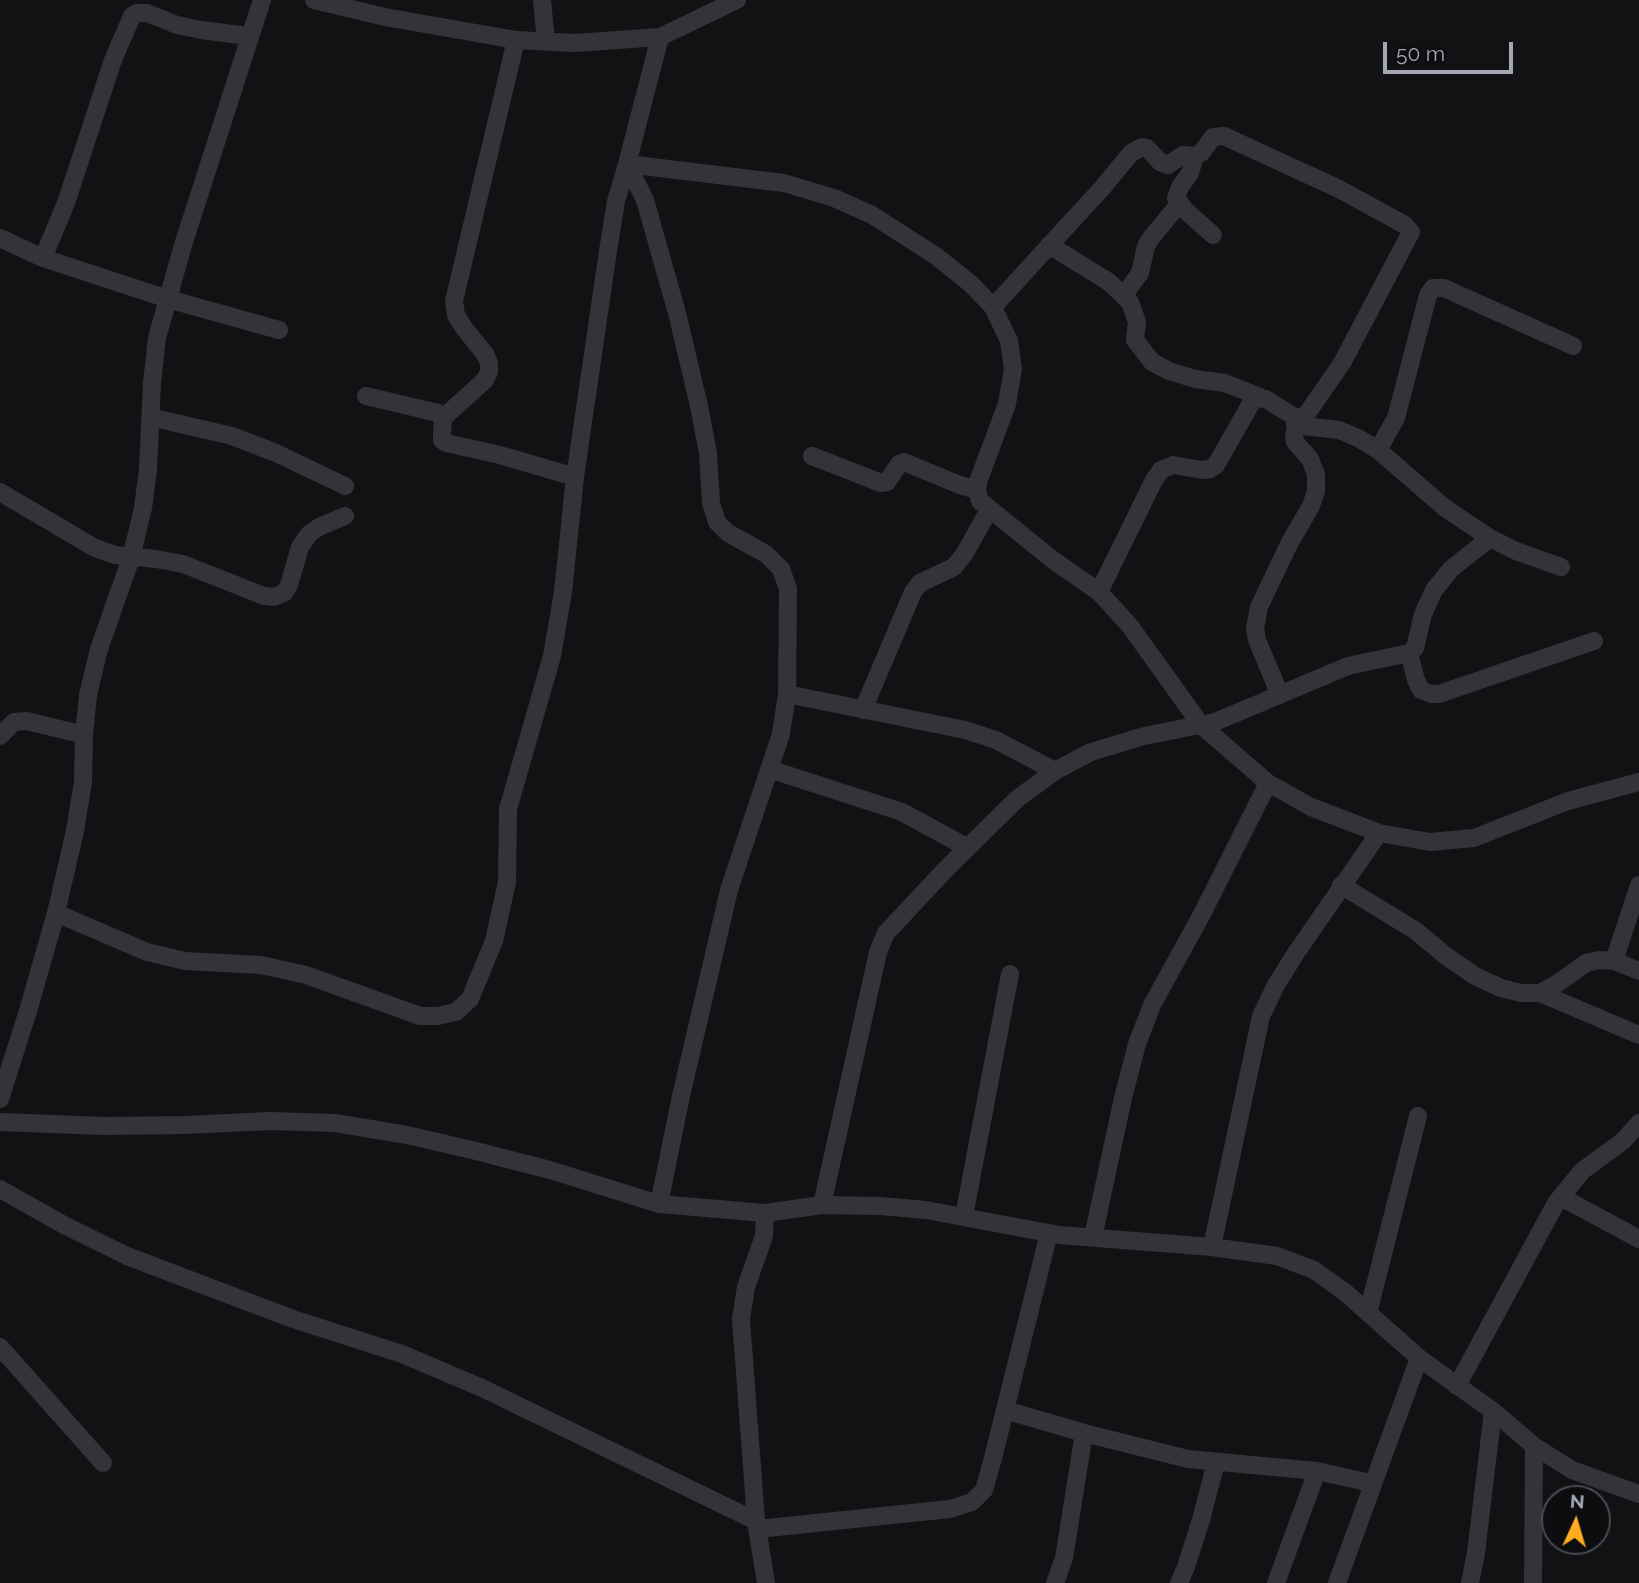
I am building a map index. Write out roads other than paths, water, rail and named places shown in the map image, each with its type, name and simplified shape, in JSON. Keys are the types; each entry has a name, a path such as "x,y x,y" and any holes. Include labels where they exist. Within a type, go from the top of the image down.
{"street":[{"path":"0,1099 28,1011 75,831 83,782 88,695 99,649 131,558 144,495 157,338 183,245 248,36 262,0"},
{"path":"314,0 385,17 516,40 547,42 613,42 660,37 737,0"},
{"path":"542,0 547,42"},
{"path":"43,258 66,203 113,60 132,16 146,13 177,25 248,36"},
{"path":"55,913 147,952 185,961 249,964 306,975 420,1016 456,1012 470,999 494,941 507,882 508,810 552,656 563,592 575,477 616,201 660,37"},
{"path":"516,40 454,301 456,315 485,354 489,372 485,380 443,418 442,440 575,477"},
{"path":"993,307 1136,148 1147,148 1164,165 1173,163 1183,155 1195,156 1213,137 1224,136 1339,190 1405,225 1411,232 1342,363 1306,415 1296,421"},
{"path":"1195,156 1190,173 1177,193 1179,204 1213,235"},
{"path":"627,164 784,183 834,198 872,215 936,256 971,284 993,307 1009,341 1013,369 1007,404 979,479 977,490 980,500 1053,560 1099,592 1130,626 1201,724 1268,783 1311,807 1379,833 1430,842 1474,838 1568,801 1639,782"},
{"path":"627,164 645,200 677,313 699,405 708,453 710,503 717,522 728,533 766,554 781,569 788,589 787,694 780,734 729,890 659,1204"},
{"path":"1124,295 1140,273 1146,246 1179,204"},
{"path":"0,239 43,258 168,299 279,330"},
{"path":"1049,245 1109,282 1124,295 1135,312 1135,340 1152,362 1169,371 1195,379 1225,383 1260,397 1296,421 1339,430 1378,450 1445,508 1490,538 1516,551 1561,567"},
{"path":"1378,450 1396,418 1428,295 1433,288 1444,288 1573,346"},
{"path":"366,396 438,413 443,418"},
{"path":"1099,592 1161,470 1173,466 1202,470 1216,465 1250,402 1260,397"},
{"path":"150,416 232,436 276,453 345,486"},
{"path":"1279,695 1257,640 1256,618 1277,568 1316,492 1316,474 1310,459 1295,442 1296,421"},
{"path":"812,456 881,483 887,482 899,464 904,462 977,490"},
{"path":"0,492 95,548 131,558 183,564 264,597 284,593 300,547 309,534 345,516"},
{"path":"863,710 913,592 920,583 954,567 989,510"},
{"path":"822,1205 878,952 886,933 1017,799 1055,771 1091,752 1240,713 1348,666 1409,653 1415,648 1423,614 1434,590 1451,569 1490,538"},
{"path":"1409,653 1421,690 1439,694 1594,641"},
{"path":"787,694 965,730 996,740 1055,771"},
{"path":"0,736 14,722 27,721 84,735"},
{"path":"769,769 902,812 968,848"},
{"path":"1093,1237 1122,1098 1137,1044 1152,1005 1202,914 1268,783"},
{"path":"1212,1247 1261,1016 1276,985 1341,885 1379,833"},
{"path":"1614,961 1639,884"},
{"path":"1341,885 1416,931 1475,976 1511,991 1539,993 1639,1035"},
{"path":"1539,993 1586,963 1614,961 1639,971"},
{"path":"964,1216 1010,974"},
{"path":"1368,1313 1418,1116"},
{"path":"0,1122 104,1126 270,1121 335,1123 407,1135 472,1150 550,1170 659,1204 765,1213 822,1205 880,1206 964,1216 1049,1233 1212,1247 1277,1256 1314,1270 1346,1293 1419,1358 1493,1411 1534,1446 1572,1470 1639,1494"},
{"path":"1457,1385 1499,1311 1537,1235 1561,1197 1582,1171 1623,1141 1639,1124"},
{"path":"0,1189 127,1256 293,1319 402,1354 482,1388 757,1525 950,1509 972,1502 984,1489 1049,1233"},
{"path":"1561,1197 1639,1239"},
{"path":"765,1213 764,1236 746,1287 741,1320 757,1525 766,1583"},
{"path":"0,1347 103,1463"},
{"path":"1337,1583 1371,1483 1419,1358"},
{"path":"1004,1410 1188,1459 1317,1471 1371,1483"},
{"path":"1470,1583 1493,1411"},
{"path":"1055,1583 1064,1558 1084,1433"},
{"path":"1533,1583 1534,1446"},
{"path":"1179,1583 1201,1520 1216,1462"},
{"path":"1276,1583 1317,1471"}]}
